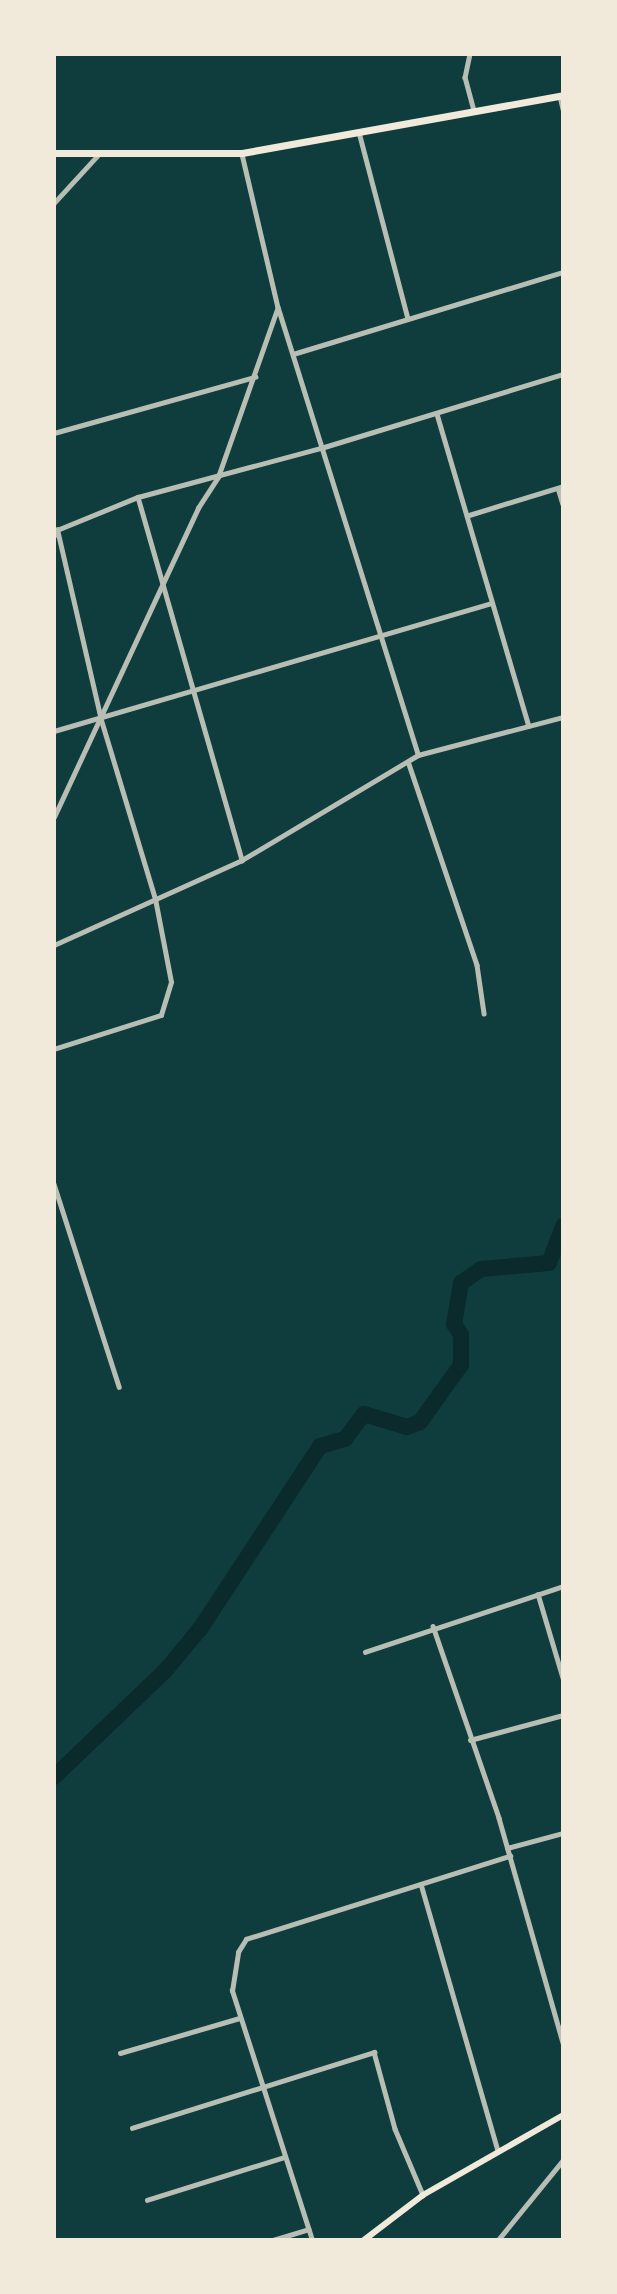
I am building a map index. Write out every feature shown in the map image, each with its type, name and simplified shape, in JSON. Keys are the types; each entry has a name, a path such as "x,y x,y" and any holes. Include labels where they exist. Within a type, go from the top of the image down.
{"main road":[{"path":"54,153 97,156 242,153 561,95"},
{"path":"364,2240 423,2195 563,2115"}],"street":[{"path":"470,54 464,77 474,111"},
{"path":"561,95 563,109"},
{"path":"359,132 408,319"},
{"path":"242,153 278,307 377,635 418,755"},
{"path":"54,203 97,156"},
{"path":"293,354 563,272"},
{"path":"54,817 198,508 218,477 278,307"},
{"path":"54,536 57,530 138,497 321,448 563,374"},
{"path":"54,433 255,377"},
{"path":"437,414 530,726"},
{"path":"468,515 560,487 563,504"},
{"path":"138,497 163,586 197,689 242,860"},
{"path":"54,1049 161,1015 171,982 171,965 155,898 101,720 57,530"},
{"path":"54,732 492,603"},
{"path":"54,945 242,860 409,764 418,755 563,717"},
{"path":"409,764 477,965 484,1013"},
{"path":"54,1184 119,1387"},
{"path":"365,1652 433,1626 563,1586"},
{"path":"538,1594 563,1678"},
{"path":"433,1626 508,1848 563,2043"},
{"path":"470,1740 563,1715"},
{"path":"508,1848 563,1833"},
{"path":"312,2240 240,2018 231,1980 246,1939 510,1856"},
{"path":"421,1884 498,2151"},
{"path":"120,2053 240,2018"},
{"path":"132,2127 374,2052 395,2129 423,2195"},
{"path":"147,2200 284,2157"},
{"path":"498,2240 563,2160"},
{"path":"273,2240 308,2229"}],"waterway":[{"path":"54,1777 165,1671 200,1629 320,1446 345,1439 364,1414 407,1427 420,1422 461,1365 461,1335 454,1324 461,1283 481,1269 549,1263 563,1226"}]}
